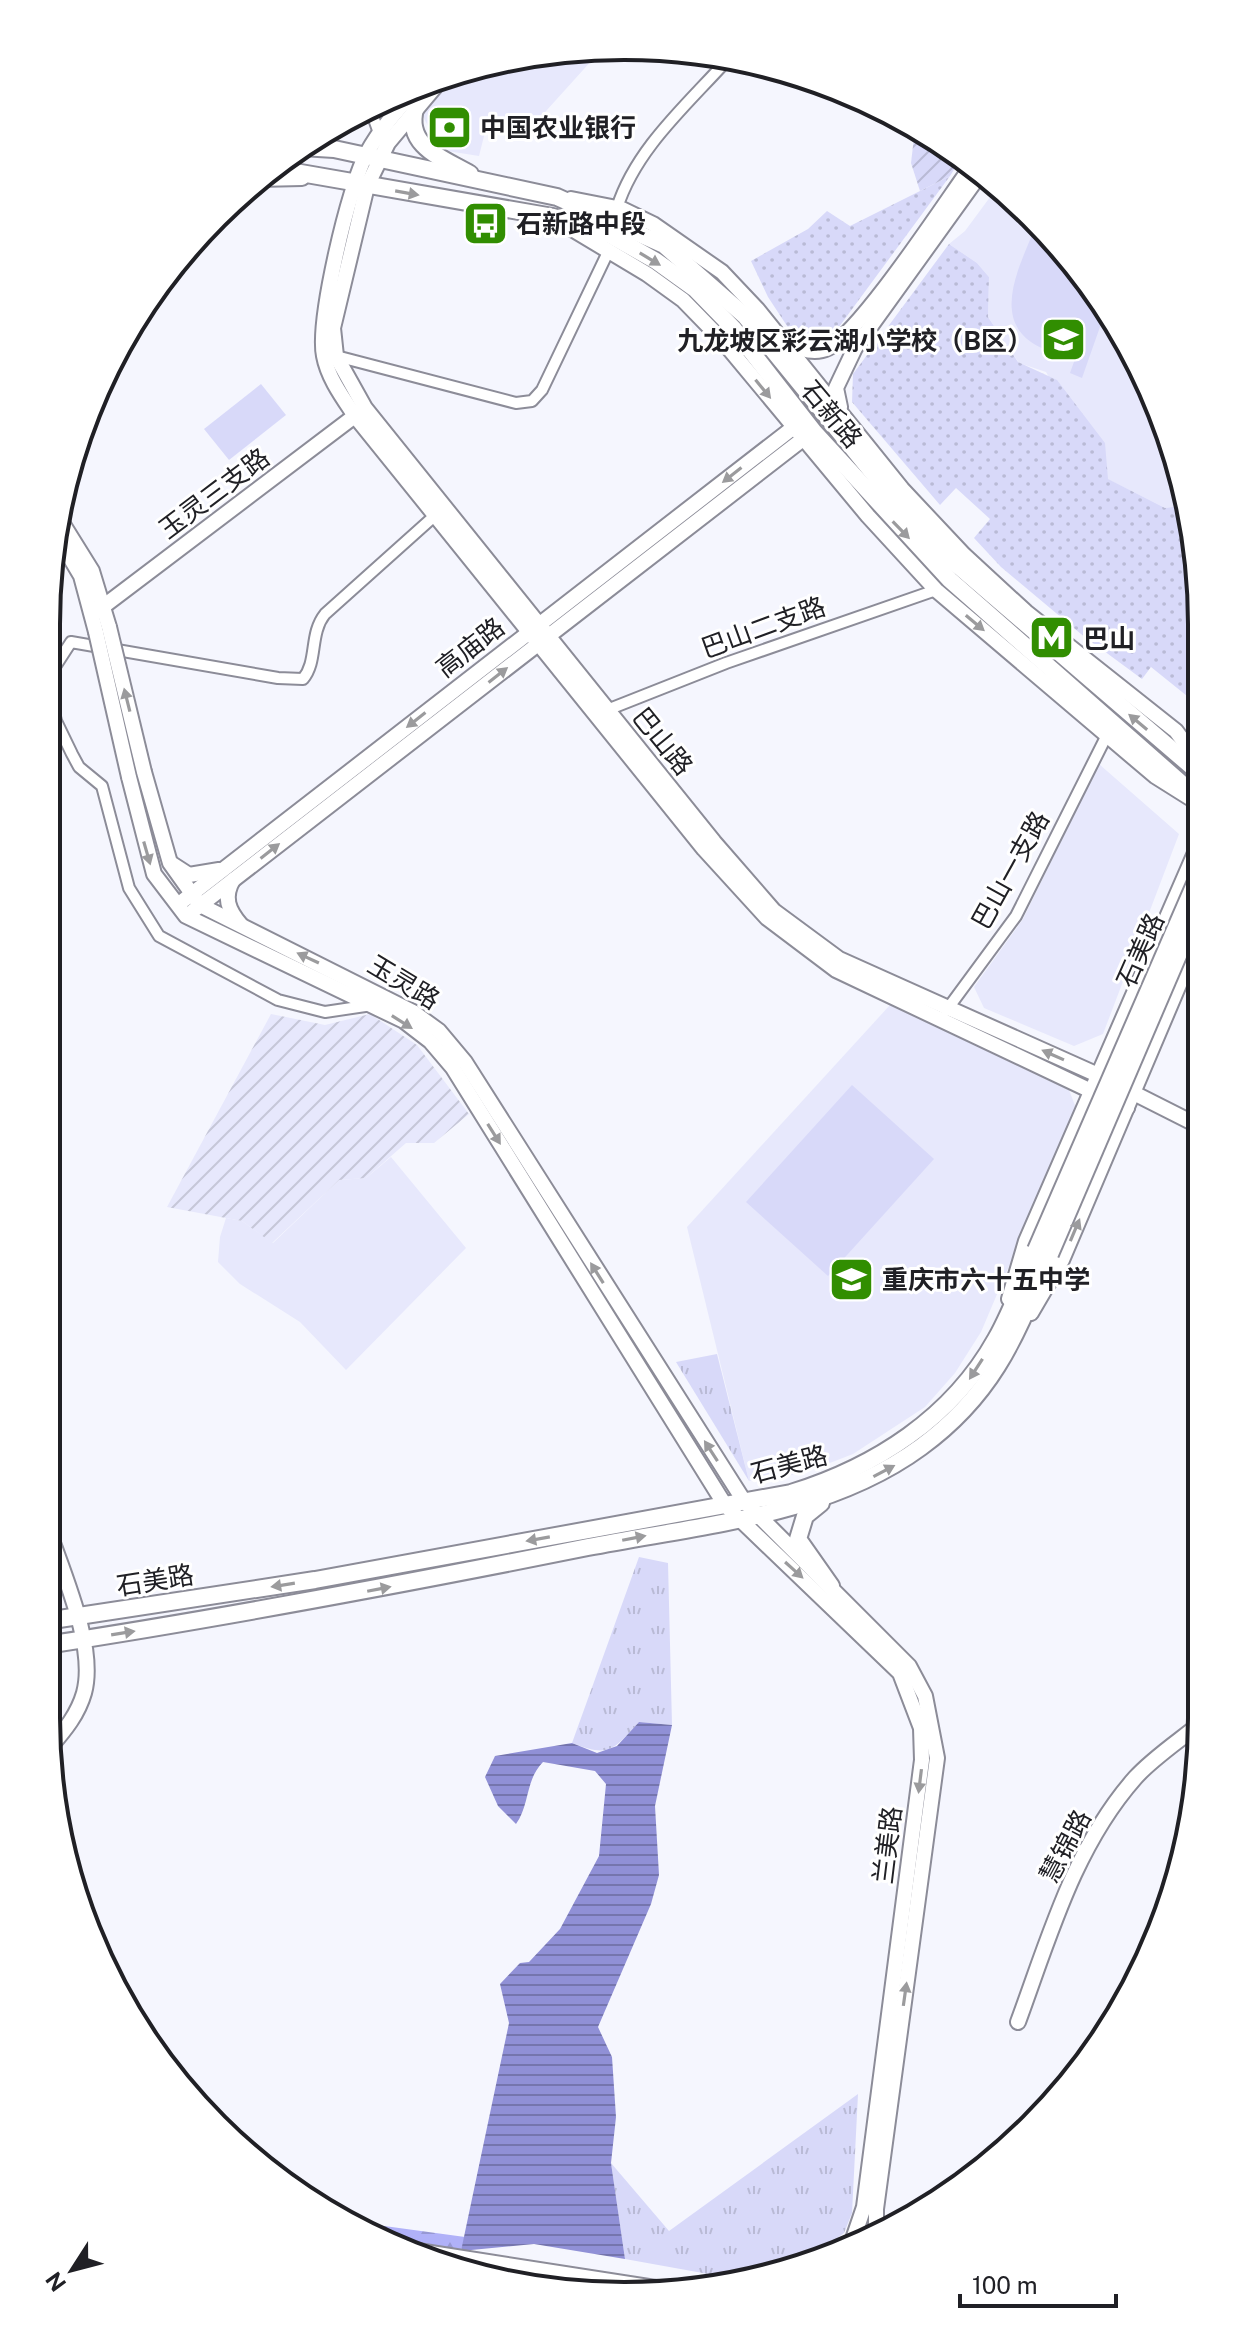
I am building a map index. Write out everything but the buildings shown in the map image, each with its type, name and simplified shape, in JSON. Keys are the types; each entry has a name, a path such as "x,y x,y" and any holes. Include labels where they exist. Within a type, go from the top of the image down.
{"main road":[{"path":"415,109 413,129 424,147 482,181"},
{"name":"石新路","path":"322,148 557,197 664,245 705,277 745,316 894,499 956,564 1188,763"},
{"name":"石新路","path":"289,171 553,217 610,235 695,289 733,328 808,426 880,508 950,580 1188,791"},
{"name":"石美路","path":"60,1619 731,1511 755,1515 830,1496 893,1466 923,1446 983,1390 1188,901"},
{"name":"石美路","path":"1043,1252 1188,931"},
{"name":"石美路","path":"60,1643 321,1601 731,1511 744,1501 821,1484 851,1472 937,1414 1004,1343"},
{"path":"830,1496 805,1516 798,1539 831,1586"}],"street":[{"path":"617,208 628,177 641,157 720,69"},
{"path":"372,157 426,96"},
{"path":"361,185 379,133 402,106"},
{"path":"374,119 379,133"},
{"path":"324,147 334,149"},
{"path":"855,348 844,354 839,347 965,175"},
{"path":"279,179 330,178"},
{"path":"847,422 838,404 836,388 855,348 974,183"},
{"name":"巴山路","path":"360,412 336,356 333,328 361,185"},
{"name":"巴山路","path":"361,185 322,325 324,357 335,385 539,634 727,877 767,918 836,970 1098,1075 1188,1120"},
{"path":"557,197 617,208 672,233 698,252 740,290 847,422 964,555 1026,612 1176,731 1188,737"},
{"path":"553,217 683,300 721,339 798,433 936,590 1155,776 1188,794"},
{"path":"336,356 516,403 532,401 542,390 609,250"},
{"path":"782,339 804,350 829,348 869,307"},
{"name":"玉灵三支路","path":"98,611 360,412"},
{"name":"高庙路","path":"182,911 798,433"},
{"path":"60,660 71,642 278,678 303,679 309,672 318,623 440,511"},
{"name":"玉灵路","path":"68,532 92,571 103,630 170,863 196,900 244,928 350,977 413,1012 439,1031 632,1342 731,1511"},
{"name":"玉灵路","path":"65,549 98,611"},
{"name":"巴山二支路","path":"607,710 726,663 936,590"},
{"name":"玉灵路","path":"103,630 129,777 147,854 154,874 182,911 404,1021 459,1065"},
{"name":"巴山路","path":"539,634 607,710 774,911 839,959 1127,1108"},
{"path":"60,729 79,767 102,786 129,888 159,936 278,1000 299,1007 325,1012 372,1005"},
{"path":"1176,731 1188,747"},
{"name":"巴山一支路","path":"945,1014 1016,916 1107,735"},
{"path":"170,863 189,875 230,873 227,890 229,907 244,928"},
{"path":"1004,1343 1026,1241 1188,869"},
{"path":"1004,1343 1062,1260 1188,964"},
{"name":"玉灵路","path":"632,1342 755,1515"},
{"name":"兰美路","path":"731,1511 876,1646 900,1673 921,1728 922,1760 864,2207 855,2232"},
{"name":"兰美路","path":"755,1515 831,1586 909,1666 925,1696 937,1758 876,2222"},
{"path":"60,1565 77,1616 88,1672 77,1712 60,1734"},
{"name":"慧锦路","path":"1018,2022 1058,1914 1093,1833 1136,1777 1188,1734"},
{"path":"461,2258 615,2282"}],"shaded area":[{"path":"591,61 528,131 487,124 479,156 441,150 421,113 443,90 478,79 550,65"},
{"name":"九龙坡区彩云湖小学校（B区）","path":"991,196 1023,225 1071,281 1093,311 1130,375 1158,443 1175,507 1165,508 1107,479 1046,372 1019,363 988,317 989,277 977,263 949,244 965,231"},
{"path":"1099,764 1179,834 1103,1034 1074,1046 984,1008 974,987 1023,919"},
{"name":"重庆市六十五中学","path":"890,1005 1069,1090 1076,1108 981,1332 955,1373 925,1407 853,1454 804,1473 749,1481 687,1227"},
{"path":"271,1014 325,1025 370,1014 417,1045 469,1114 434,1143 406,1143 366,1178 339,1180 272,1243 242,1221 167,1207"},
{"path":"391,1157 466,1248 346,1370 300,1322 240,1284 218,1262 220,1237 226,1218 242,1221 273,1243 339,1180 366,1178"},
{"path":"639,1722 672,1725 655,1806 659,1875 651,1904 598,2027 612,2057 616,2117 611,2163 625,2259 534,2244 461,2251 509,2023 500,1984 520,1963 529,1962 560,1929 599,1856 606,1784 595,1771 543,1762 533,1777 524,1809 516,1824 498,1806 485,1777 495,1756 572,1743 597,1753 617,1746"}],"green space":[{"path":"914,141 955,168 950,176 920,191 911,163"},
{"path":"950,176 836,331 791,332 768,297 751,261 808,229 827,211 850,226"},
{"path":"1032,235 1071,281 1101,324 1082,378 1070,373 1080,345 1056,350 1043,348 1019,330 1013,317 1012,302 1018,270"},
{"path":"949,244 977,263 989,277 988,317 1018,362 1057,380 1105,443 1108,479 1165,508 1175,507 1187,587 1188,697 1151,667 1142,679 1081,634 1001,567 974,538 990,519 956,488 940,505 852,402 853,374"},
{"path":"261,384 286,415 229,460 204,429"},
{"path":"852,1085 934,1159 828,1276 746,1202"},
{"path":"717,1354 749,1481 676,1362"},
{"path":"639,1557 668,1563 672,1725 639,1722 610,1749 585,1748 572,1743"},
{"path":"858,2094 852,2213 844,2233 831,2242 770,2263 712,2275 625,2259 611,2163 669,2231"},
{"path":"377,2225 465,2237 461,2251 424,2245"}],"place":[{"name":"中国农业银行","path":"449,127"},
{"name":"石新路中段","path":"485,223"},
{"name":"九龙坡区彩云湖小学校（B区）","path":"1064,340"},
{"name":"巴山","path":"1052,638"},
{"name":"重庆市六十五中学","path":"851,1279"}]}
